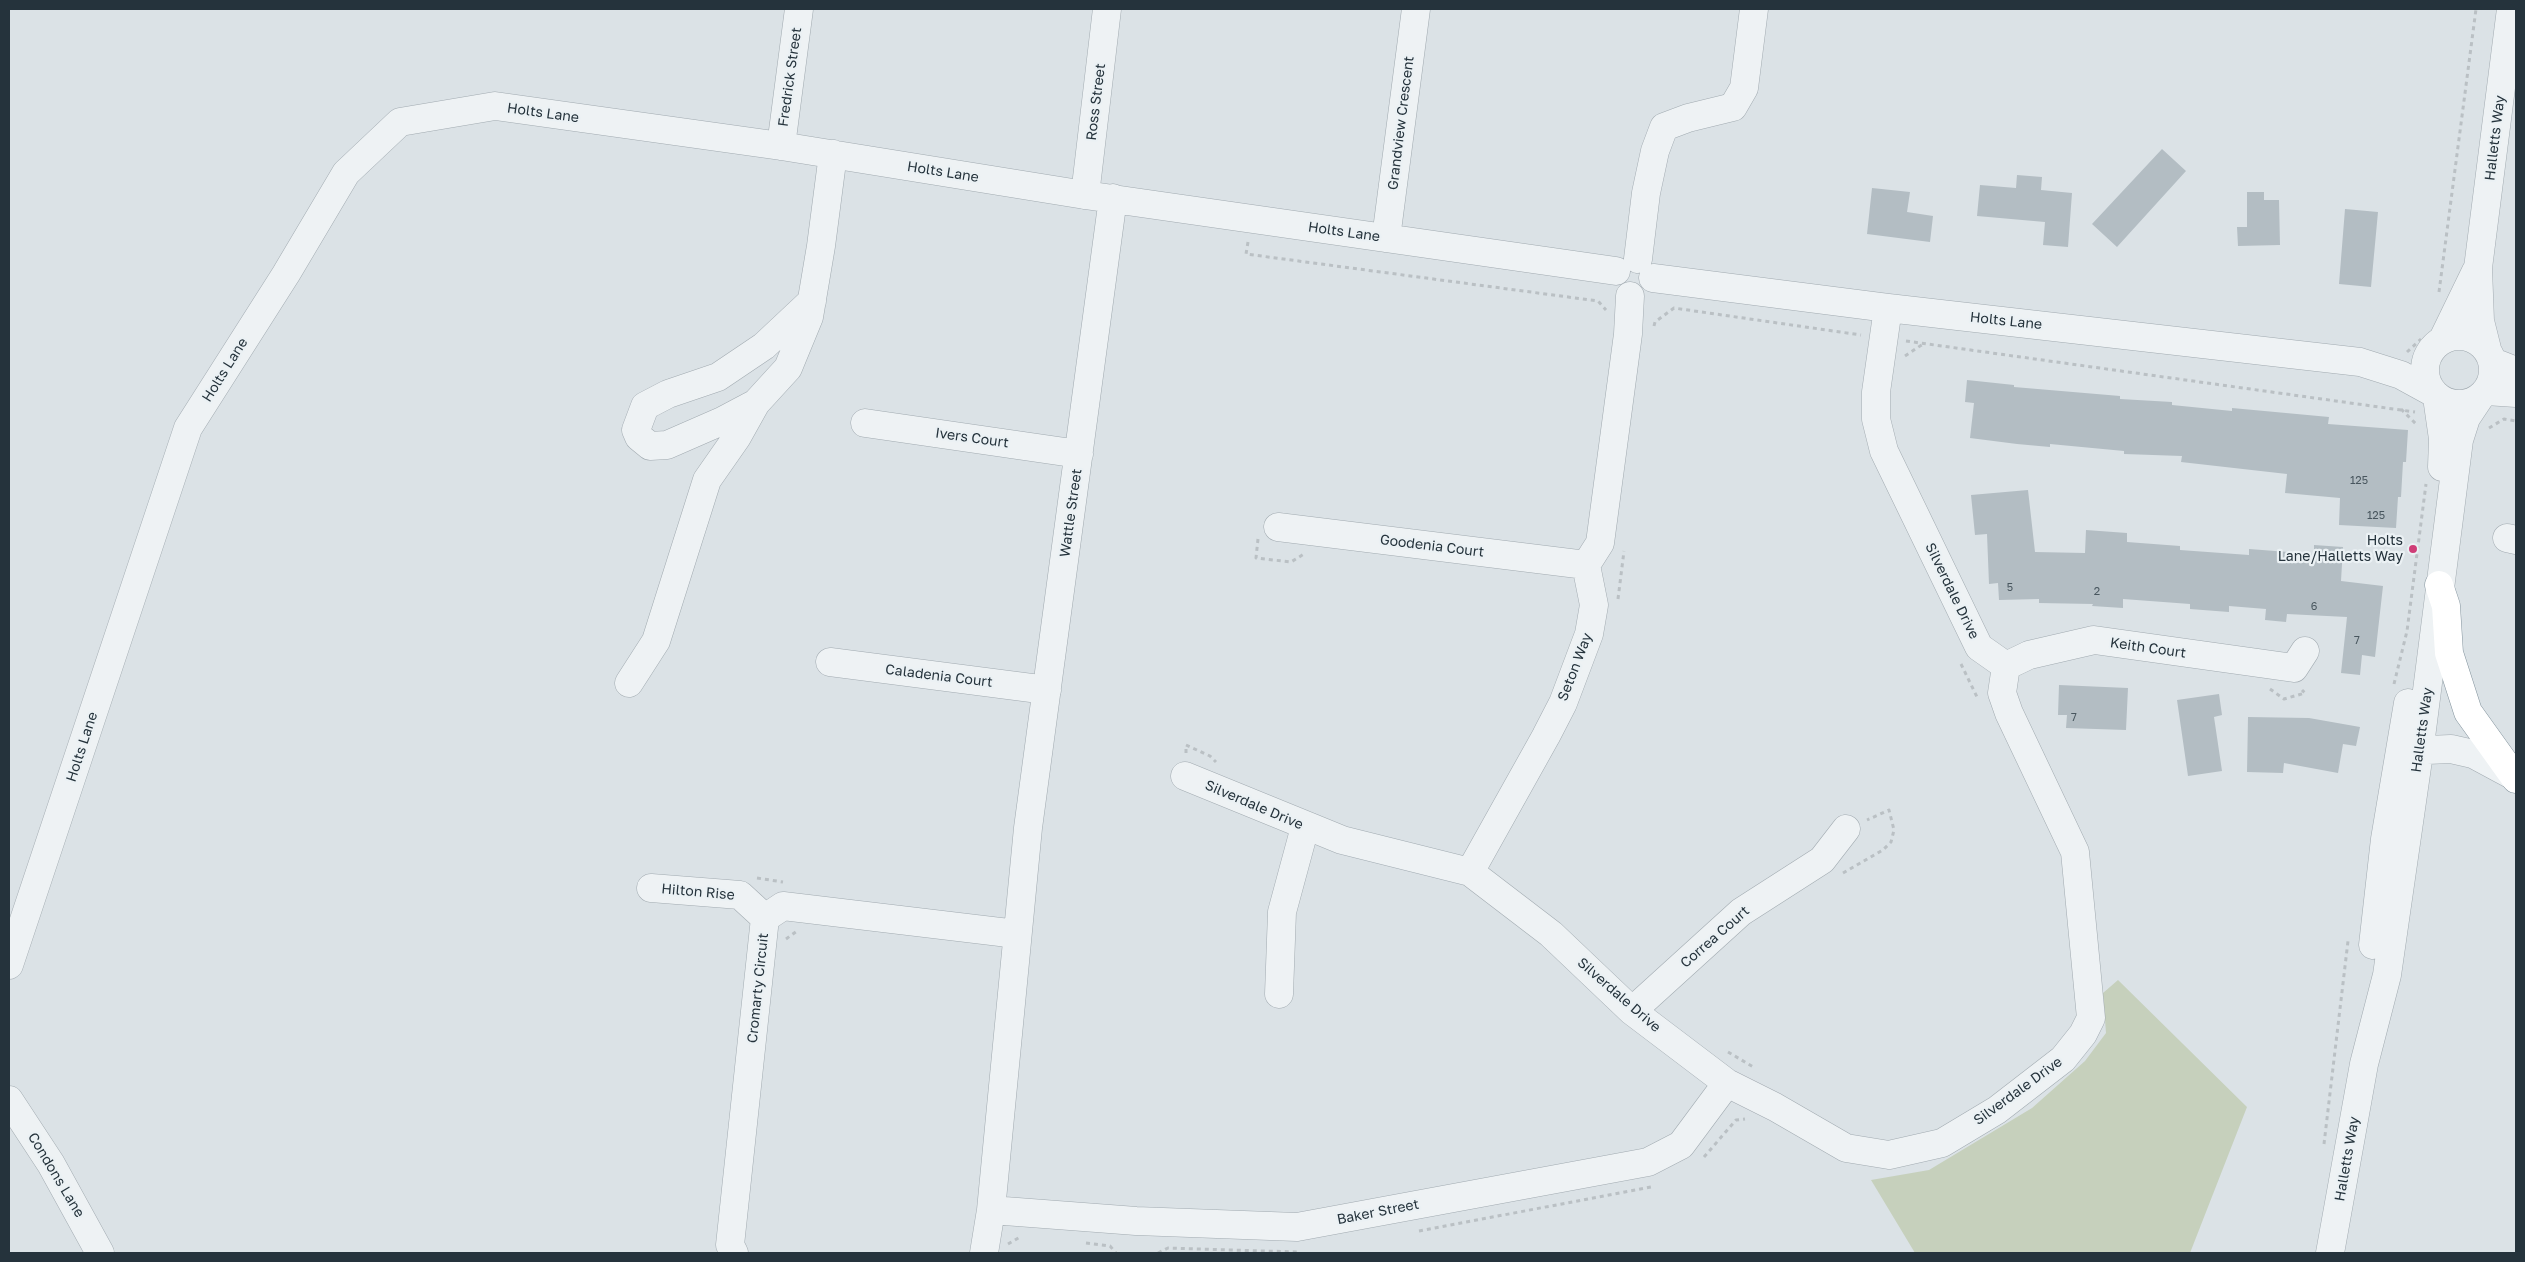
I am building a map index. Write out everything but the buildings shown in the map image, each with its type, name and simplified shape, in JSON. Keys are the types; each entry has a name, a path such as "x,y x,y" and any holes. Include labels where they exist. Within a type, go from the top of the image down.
{"highway":[{"path":"2439,585 2446,606 2449,653 2468,712 2514,777"}],"street":[{"name":"Fredrick Street","path":"781,146 800,9"},
{"name":"Ross Street","path":"1085,194 1107,9"},
{"name":"Grandview Crescent","path":"1386,238 1416,9"},
{"path":"1586,565 1600,543 1628,334 1630,296 1640,296 1648,290 1635,269 1646,193 1655,152 1664,127 1688,118 1733,107 1744,88 1754,9"},
{"name":"Halletts Way","path":"2499,361 2480,321 2478,268 2511,9"},
{"name":"Holts Lane","path":"9,965 188,428 286,274 346,174 400,122 496,106 781,146 1085,194 1386,238 1635,269 1888,308 2360,362 2402,365 2435,394"},
{"path":"629,683 656,641 707,480 737,437 756,403 788,368 808,317 812,301 833,154"},
{"name":"Wattle Street","path":"1016,934 1028,828 1113,198"},
{"name":"Halletts Way","path":"2434,341 2478,268"},
{"path":"756,403 722,422 667,445 650,446 639,438 636,430 644,406 668,394 718,377 764,346 812,301"},
{"name":"Silverdale Drive","path":"1185,776 1306,827 1342,840 1470,872 1551,934 1632,1010 1727,1083 1775,1107 1846,1148 1889,1155 1942,1143 1997,1110 2063,1059 2083,1034 2090,1018 2075,852 2009,713 2002,693 2006,666 1979,647 1884,452 1876,420 1876,392 1888,308"},
{"path":"2483,394 2499,361 2476,340 2463,336 2434,341 2426,360 2424,371 2426,382 2435,394 2458,404 2466,404 2483,394 2516,393"},
{"name":"Holts Lane","path":"2402,365 2434,341"},
{"name":"Halletts Way","path":"2408,757 2417,648 2442,468 2443,440 2435,394"},
{"name":"Halletts Way","path":"2330,1253 2364,1064 2367,983 2439,585 2459,440 2466,418 2483,394"},
{"name":"Ivers Court","path":"865,423 1079,454"},
{"name":"Goodenia Court","path":"1278,527 1586,565"},
{"name":"Seton Way","path":"1470,872 1546,736 1562,703 1589,634 1594,605 1586,565"},
{"name":"Keith Court","path":"2006,666 2029,655 2094,640 2299,668"},
{"name":"Caladenia Court","path":"830,662 1047,690"},
{"path":"2408,757 2427,750 2450,749 2465,752 2514,777"},
{"path":"1279,994 1282,912 1306,827"},
{"name":"Correa Court","path":"1632,1010 1741,912 1822,860 1846,829"},
{"name":"Hilton Rise","path":"651,888 740,895 765,918"},
{"name":"Cromarty Circuit","path":"734,1253 730,1246 765,918 783,906 1016,934"},
{"path":"984,1253 991,1210 1016,934"},
{"name":"Baker Street","path":"991,1210 1136,1221 1298,1227 1648,1162 1681,1145 1727,1083"},
{"name":"Condons Lane","path":"9,1100 51,1164 100,1253"}],"path":[{"path":"2438,298 2476,9"},
{"path":"1253,218 1246,254 1598,301 1611,317 1612,331 1628,334 1652,335 1655,322 1674,308 1883,339 2401,408 2402,365 2434,341"},
{"path":"1904,365 1905,355 1923,343"},
{"path":"2267,686 2284,700 2305,693 2299,668"},
{"path":"1007,1253 1008,1244 1022,1236"},
{"path":"1081,1242 1110,1246 1116,1253"}],"green space":[{"path":"2118,980 2247,1107 2190,1253 1915,1253 1871,1180 1929,1170 2032,1108 2085,1061 2106,1033 2103,993"}],"place":[{"name":"Holts Lane/Halletts Way","path":"2413,549"}]}
